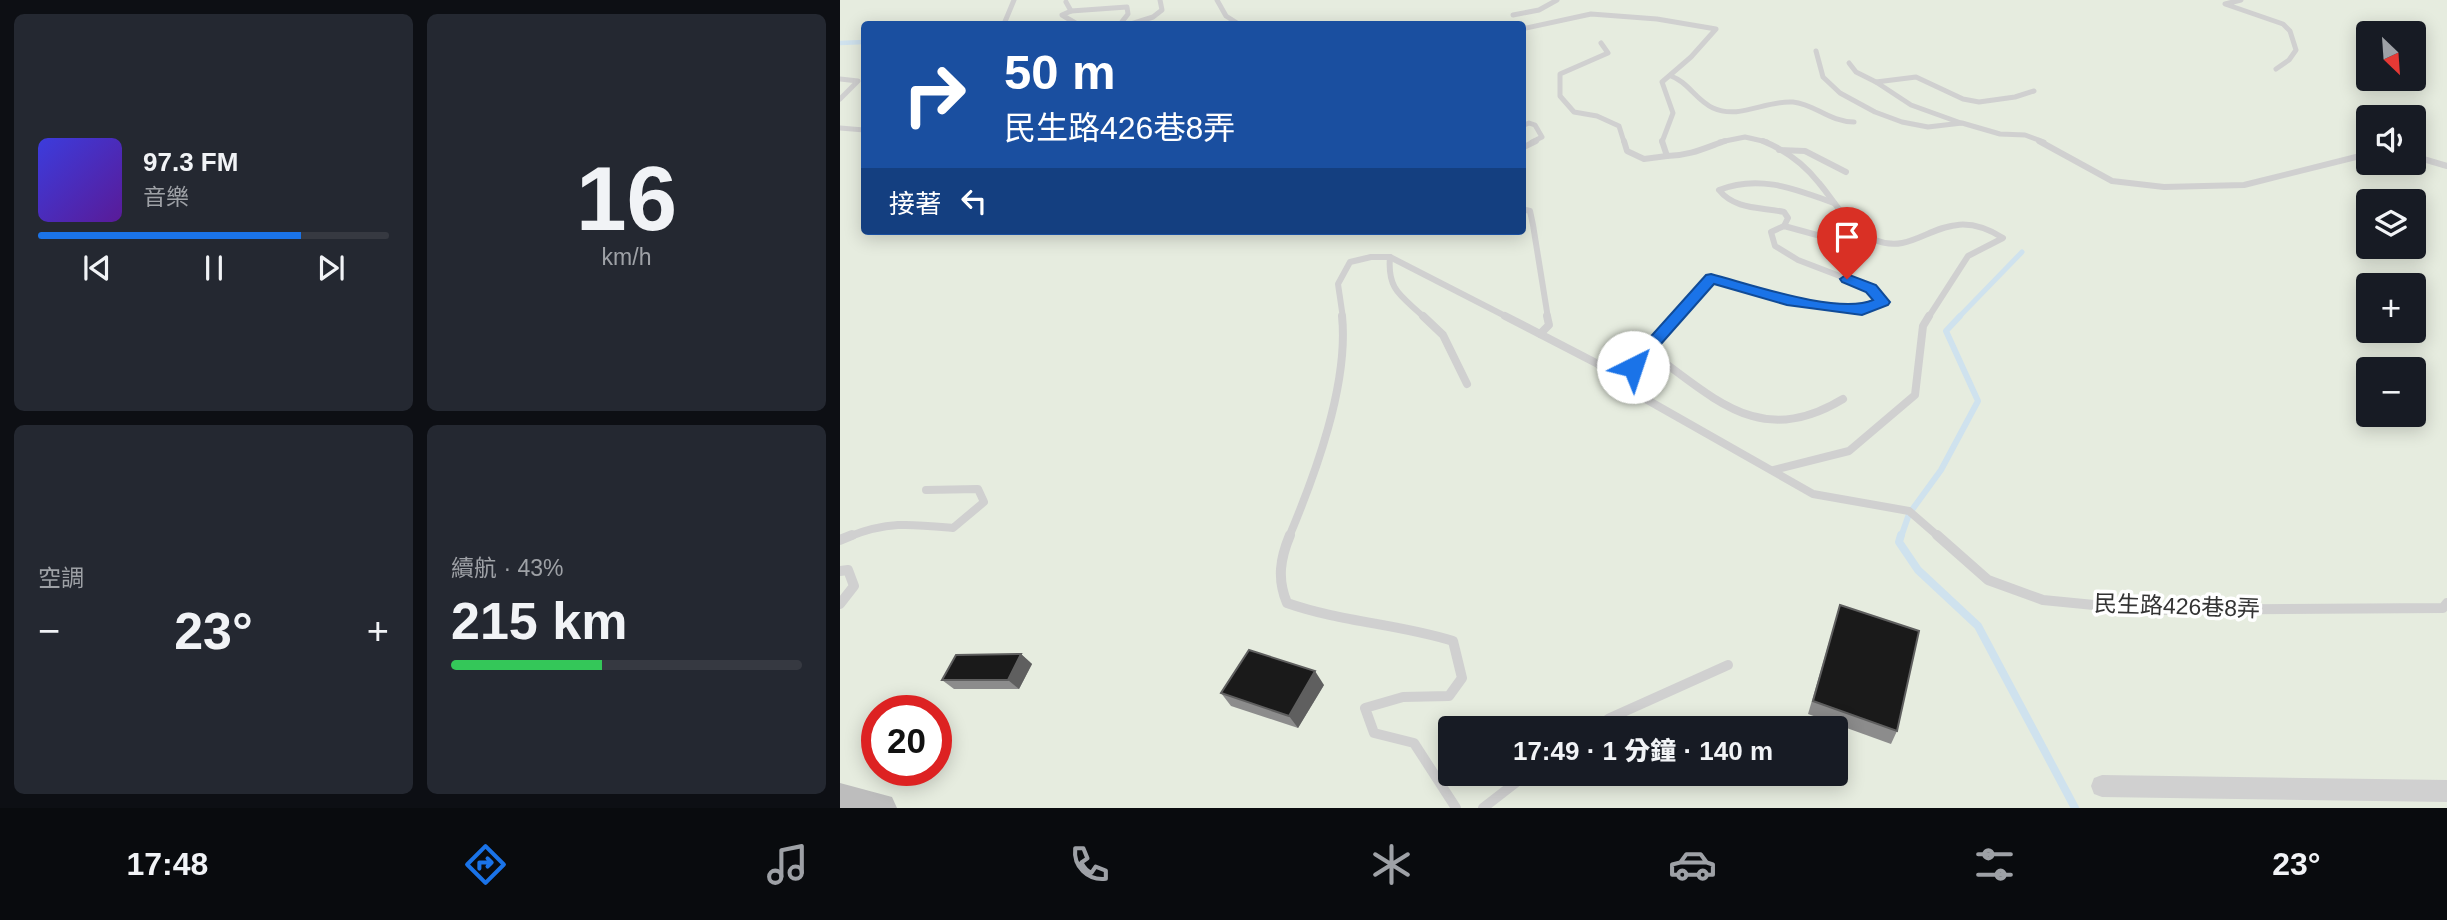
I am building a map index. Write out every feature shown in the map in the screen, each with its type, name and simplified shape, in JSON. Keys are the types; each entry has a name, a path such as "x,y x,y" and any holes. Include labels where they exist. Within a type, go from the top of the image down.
{"street":[{"path":"2102,786 2447,791"},
{"path":"840,799 881,808"}],"lane":[{"path":"1005,21 1014,0"},
{"path":"1063,1 1077,0"},
{"path":"1140,21 1153,17 1161,10 1160,0"},
{"path":"1217,0 1226,16 1234,21"},
{"path":"1513,15 1539,10 1557,0"},
{"path":"2241,0 2225,4 2244,13 2271,18 2283,24 2292,36 2297,50 2276,69"},
{"path":"1063,1 1071,11"},
{"path":"1059,21 1062,15 1071,11 1127,7 1128,14 1123,21"},
{"path":"1526,28 1591,14 1657,19 1716,29 1662,82 1673,113 1662,133 1661,144 1667,156"},
{"path":"1062,15 1075,21"},
{"path":"1601,43 1608,52 1560,74 1560,96 1574,112 1597,116 1619,127 1627,150 1644,159 1690,155 1731,137 1751,137 1767,141 1809,173 1865,236 1885,244 1905,241 1941,227 1973,223 1994,230 2003,238 1968,256 1923,326 1915,395 1849,451 1774,470"},
{"path":"1816,51 1823,77 1840,93 1875,112 1902,122 1928,127 1962,123"},
{"path":"1849,63 1856,72 1911,105 2000,134 2025,135 2048,144 2112,181 2164,187 2244,185 2356,157"},
{"path":"1671,76 1682,79 1687,90 1711,109 1727,114 1772,103 1795,102 1813,108 1832,120 1854,122"},
{"path":"1876,82 1916,77 1963,99 1979,102 2015,97 2034,91"},
{"path":"840,79 858,81 840,99"},
{"path":"1526,124 1529,122 1535,125 1542,137 1526,146"},
{"path":"840,128 861,130"},
{"path":"1779,150 1791,146 1828,160 1846,172"},
{"path":"2426,160 2447,166"},
{"path":"1625,379 1711,278 1787,300 1862,310 1883,302 1871,288 1798,260 1775,246 1771,232 1784,226 1788,218 1784,212 1769,208 1744,207 1724,199 1719,190 1732,183 1754,181 1785,186 1834,202"},
{"path":"1526,210 1530,211 1535,230 1537,259 1549,325 1540,334"},
{"path":"1784,226 1817,235"},
{"path":"1455,808 1415,743 1374,733 1365,708 1403,697 1448,696 1462,678 1453,641 1427,631 1315,614 1287,603 1279,584 1284,551 1315,475 1339,378 1343,321 1338,284 1350,262 1371,257 1390,257 1388,278 1397,292 1443,335 1467,384"},
{"name":"民生路426巷8弄","path":"1390,257 1625,379 1635,393 1813,494 1909,511 1988,580 2043,600 2145,610 2443,608 2447,604"},
{"path":"1647,350 1753,418 1788,421 1823,413 1843,399"},
{"path":"840,540 876,526 905,524 953,528 984,502 978,489 926,490"},
{"path":"840,571 848,570 854,586 840,604"},
{"path":"1614,716 1728,665"},
{"path":"1483,808 1511,786"}],"shaded area":[{"path":"840,0 2447,0 2447,808 840,808"}],"building":[{"path":"1840,605 1919,631 1897,731 1813,701"},
{"path":"1249,650 1315,671 1289,716 1221,693"},
{"path":"1021,654 1008,680 942,680 956,655"}],"waterway":[{"path":"840,43 861,42"},
{"path":"1958,318 2022,252"},
{"path":"1901,537 1909,514 1941,470 1978,401 1946,331 1960,316"},
{"path":"1901,535 1899,542 1918,570 1978,626 2075,808"}],"route":[{"path":"1633,367 1711,278 1787,300 1862,310 1883,302 1871,288 1847,279"}]}
